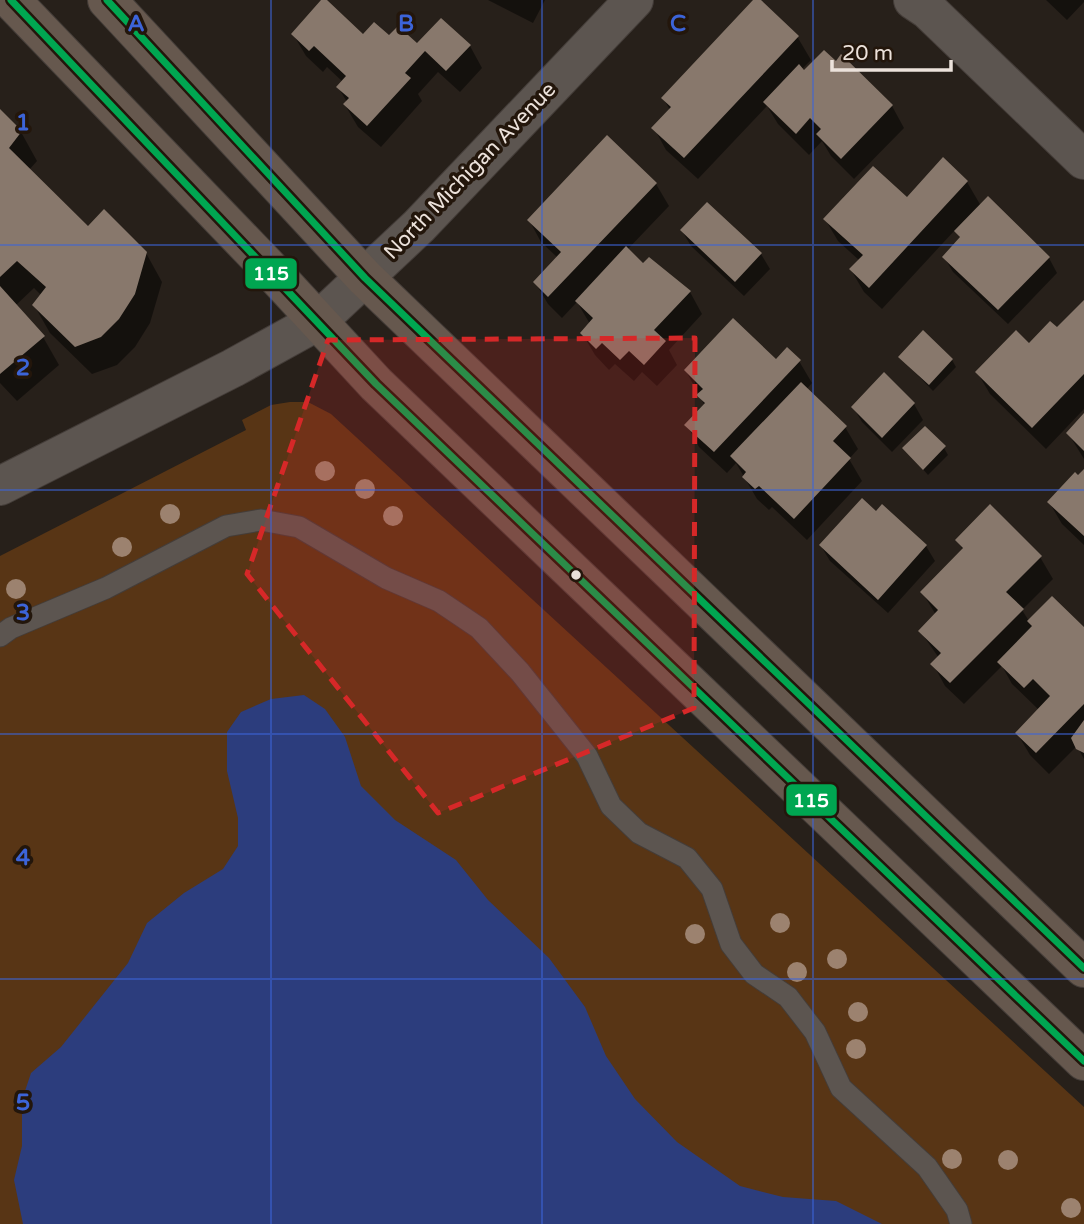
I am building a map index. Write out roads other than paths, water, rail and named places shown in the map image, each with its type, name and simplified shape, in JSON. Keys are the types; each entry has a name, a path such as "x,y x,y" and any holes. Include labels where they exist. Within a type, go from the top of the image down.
{"highway":[{"path":"11,0 376,384 1084,1061"},
{"path":"110,2 365,278 1084,968"}],"street":[{"name":"North Michigan Avenue","path":"0,486 233,368 318,321 419,226 634,0"},
{"path":"913,0 928,10 1084,160"}],"lane":[{"path":"0,636 11,628 106,588 226,526 261,520 299,527 386,578 439,601 479,628 520,672 587,756 611,806 639,833 687,858 712,889 731,944 754,974 788,997 815,1032 841,1088 927,1167 957,1210 961,1224"}],"water":[{"path":"304,695 325,709 345,737 361,786 395,820 456,860 488,900 549,958 585,1007 606,1056 635,1099 677,1142 740,1186 783,1197 836,1201 882,1224 23,1224 14,1180 22,1146 22,1100 31,1073 61,1047 128,963 147,923 184,893 223,869 238,846 238,818 227,771 227,732 241,712 271,699"}]}
